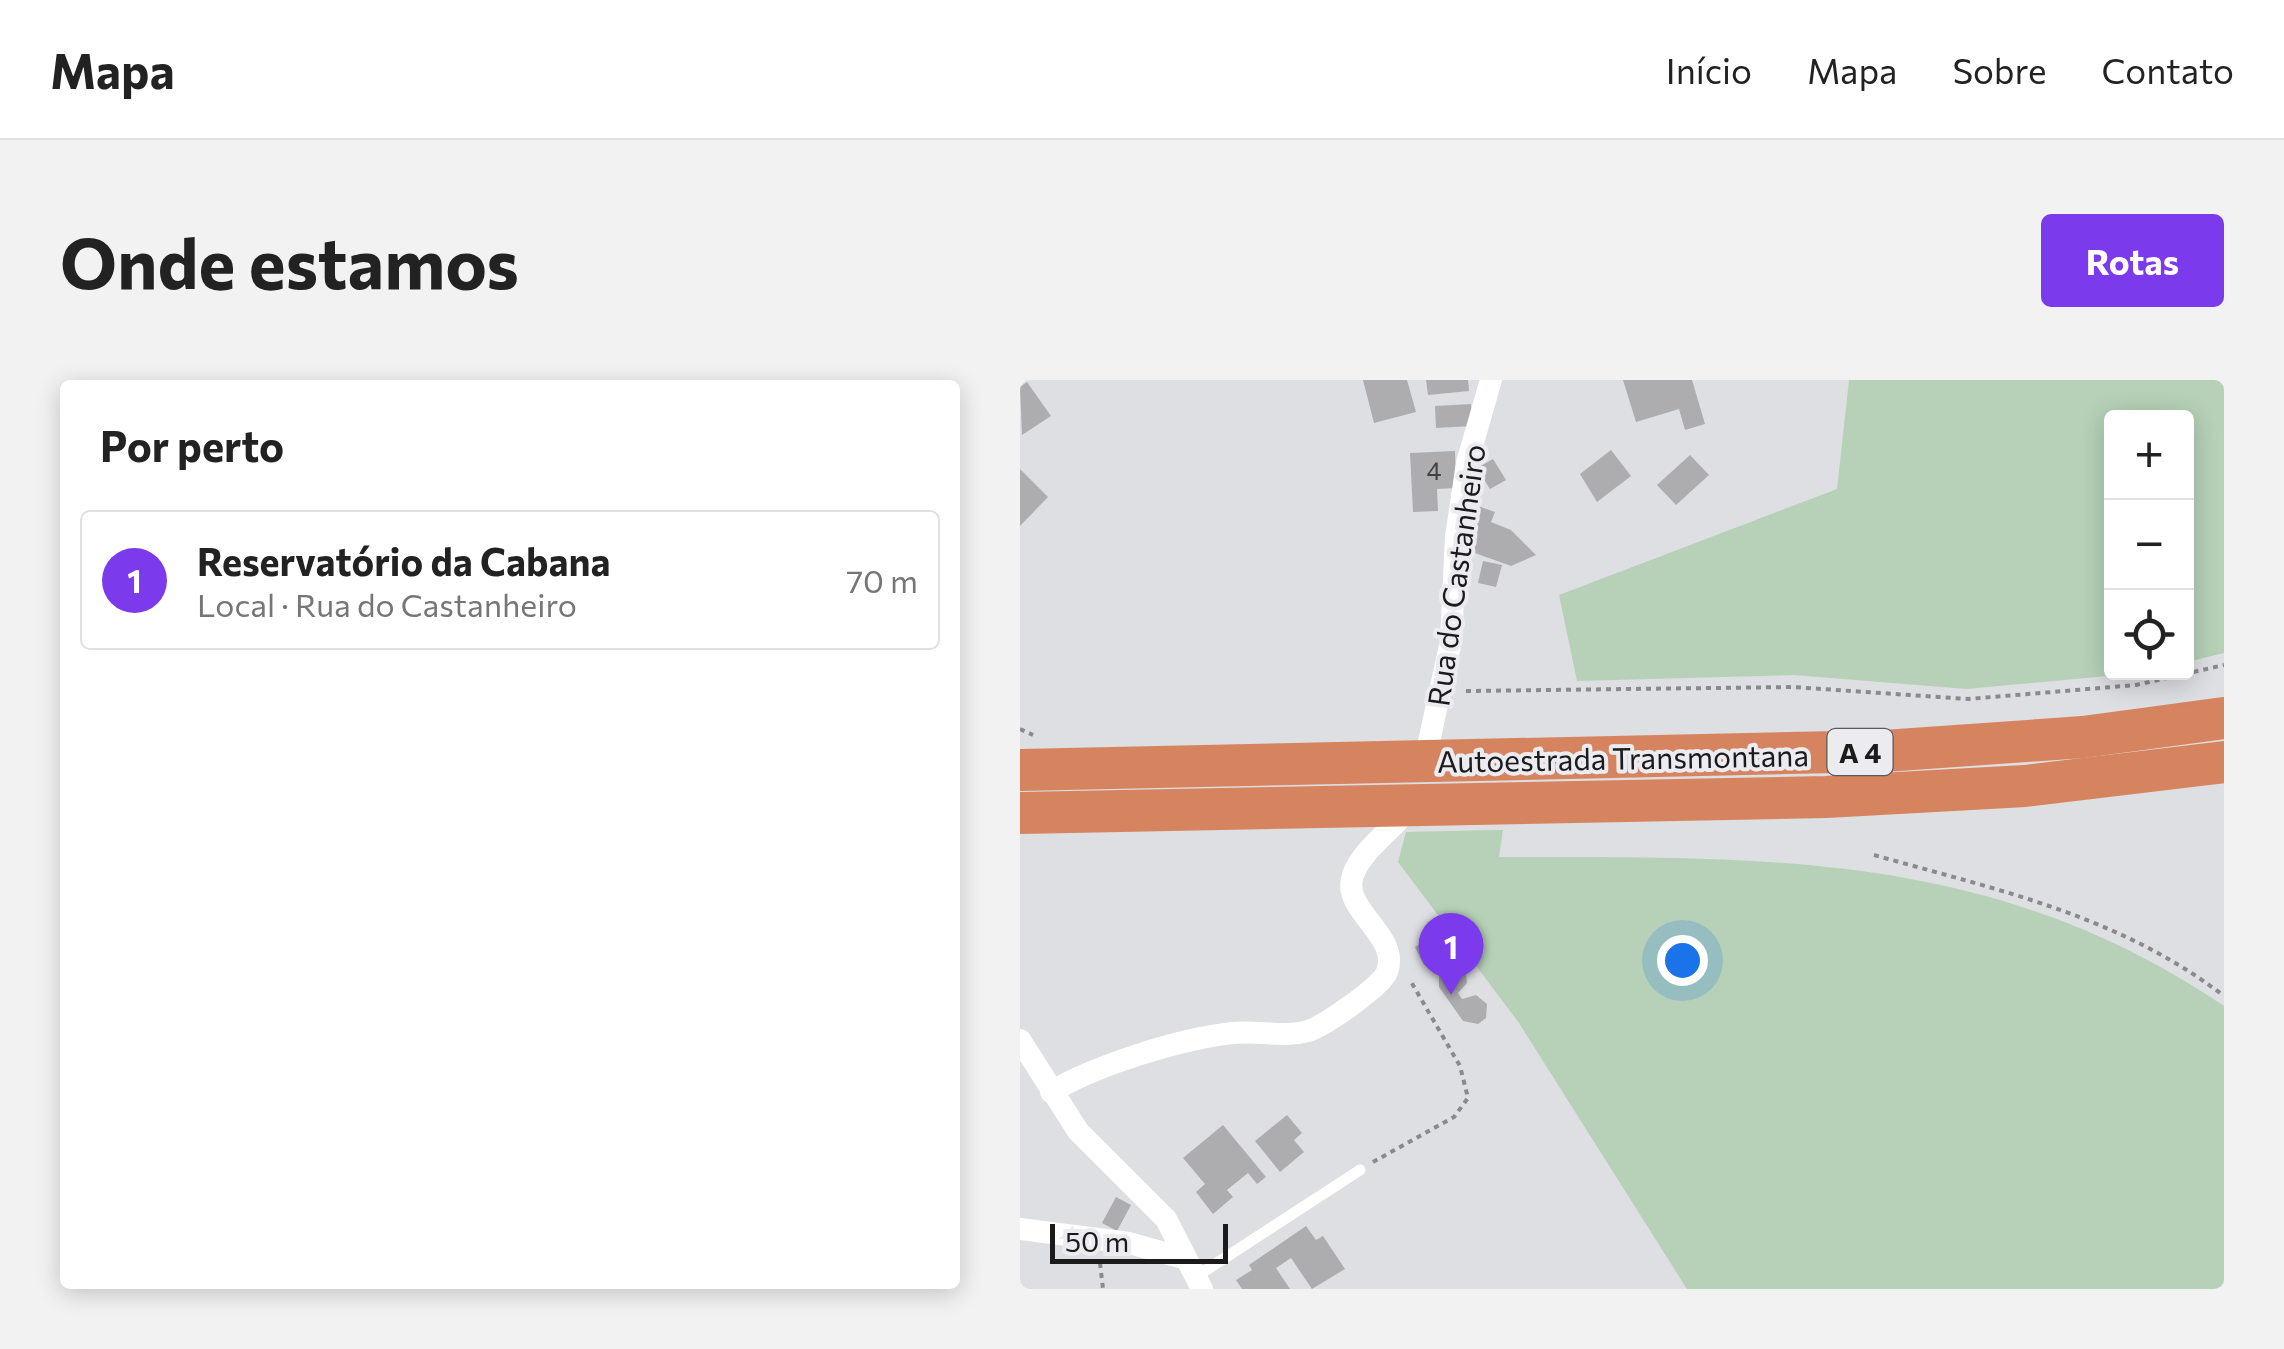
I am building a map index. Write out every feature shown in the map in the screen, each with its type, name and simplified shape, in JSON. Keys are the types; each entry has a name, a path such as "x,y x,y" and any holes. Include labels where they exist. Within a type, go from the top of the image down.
{"highway":[{"name":"Autoestrada Transmontana","path":"1020,770 1884,752 2083,737 2224,718"},
{"name":"Autoestrada Transmontana","path":"1020,813 1926,792 2125,776 2224,762"}],"street":[{"name":"Rua do Castanheiro","path":"1380,937 1357,902 1352,880 1361,862 1411,803 1441,691 1452,631 1456,537 1466,471 1492,380"},
{"path":"1051,1092 1100,1066 1222,1034 1296,1033 1316,1028 1383,978 1388,959 1380,937"},
{"path":"1020,1040 1086,1140 1162,1214 1193,1275"},
{"path":"1020,1230 1129,1243 1193,1275"}],"lane":[{"path":"1193,1275 1360,1170"}],"path":[{"path":"1441,691 1793,687 1968,699 2136,685 2224,665"},
{"path":"1874,855 2096,921 2138,940 2224,996"},
{"path":"1360,1170 1454,1117 1468,1098 1460,1066 1423,998 1380,937"}],"green space":[{"path":"1849,380 2224,380 2224,653 2194,660 2194,410 2104,410 2104,676 1966,689 1794,675 1577,681 1559,595 1837,489"},
{"path":"1503,830 1499,857 1692,858 1784,863 1875,873 1963,890 2051,917 2138,955 2224,1006 2224,1289 1687,1289 1519,1023 1398,862 1406,832"}],"building":[{"path":"1363,380 1407,380 1416,412 1374,423"},
{"path":"1426,380 1468,380 1469,391 1428,395"},
{"path":"1623,380 1692,380 1705,424 1685,430 1679,409 1636,422"},
{"path":"1027,382 1051,416 1022,435 1020,387"},
{"path":"1471,404 1472,426 1436,428 1435,406"},
{"path":"1611,450 1631,476 1597,502 1580,474"},
{"path":"1455,451 1456,488 1437,489 1438,511 1413,512 1410,453"},
{"path":"1690,455 1709,475 1676,505 1657,485"},
{"path":"1493,459 1506,480 1490,489 1477,468"},
{"path":"1020,469 1048,497 1020,526"},
{"path":"1475,505 1495,512 1491,522 1511,530 1536,555 1511,566 1464,549"},
{"path":"1483,561 1502,565 1496,587 1478,583"},
{"path":"1439,935 1448,953 1424,965 1415,947"},
{"path":"1446,966 1459,967 1466,974 1467,983 1458,993 1462,999 1476,995 1487,1004 1486,1018 1478,1024 1463,1021 1439,987 1439,972"},
{"path":"1287,1115 1302,1133 1294,1140 1304,1152 1280,1172 1255,1141"},
{"path":"1223,1125 1266,1177 1257,1184 1248,1173 1227,1190 1233,1197 1213,1214 1196,1192 1205,1184 1183,1158"},
{"path":"1116,1197 1131,1205 1117,1231 1102,1223"},
{"path":"1306,1226 1316,1240 1323,1236 1345,1269 1312,1289 1291,1258 1276,1268 1290,1289 1242,1289 1236,1280 1252,1270 1249,1265"}],"place":[{"name":"Reservatório da Cabana","path":"1451,995"}]}
